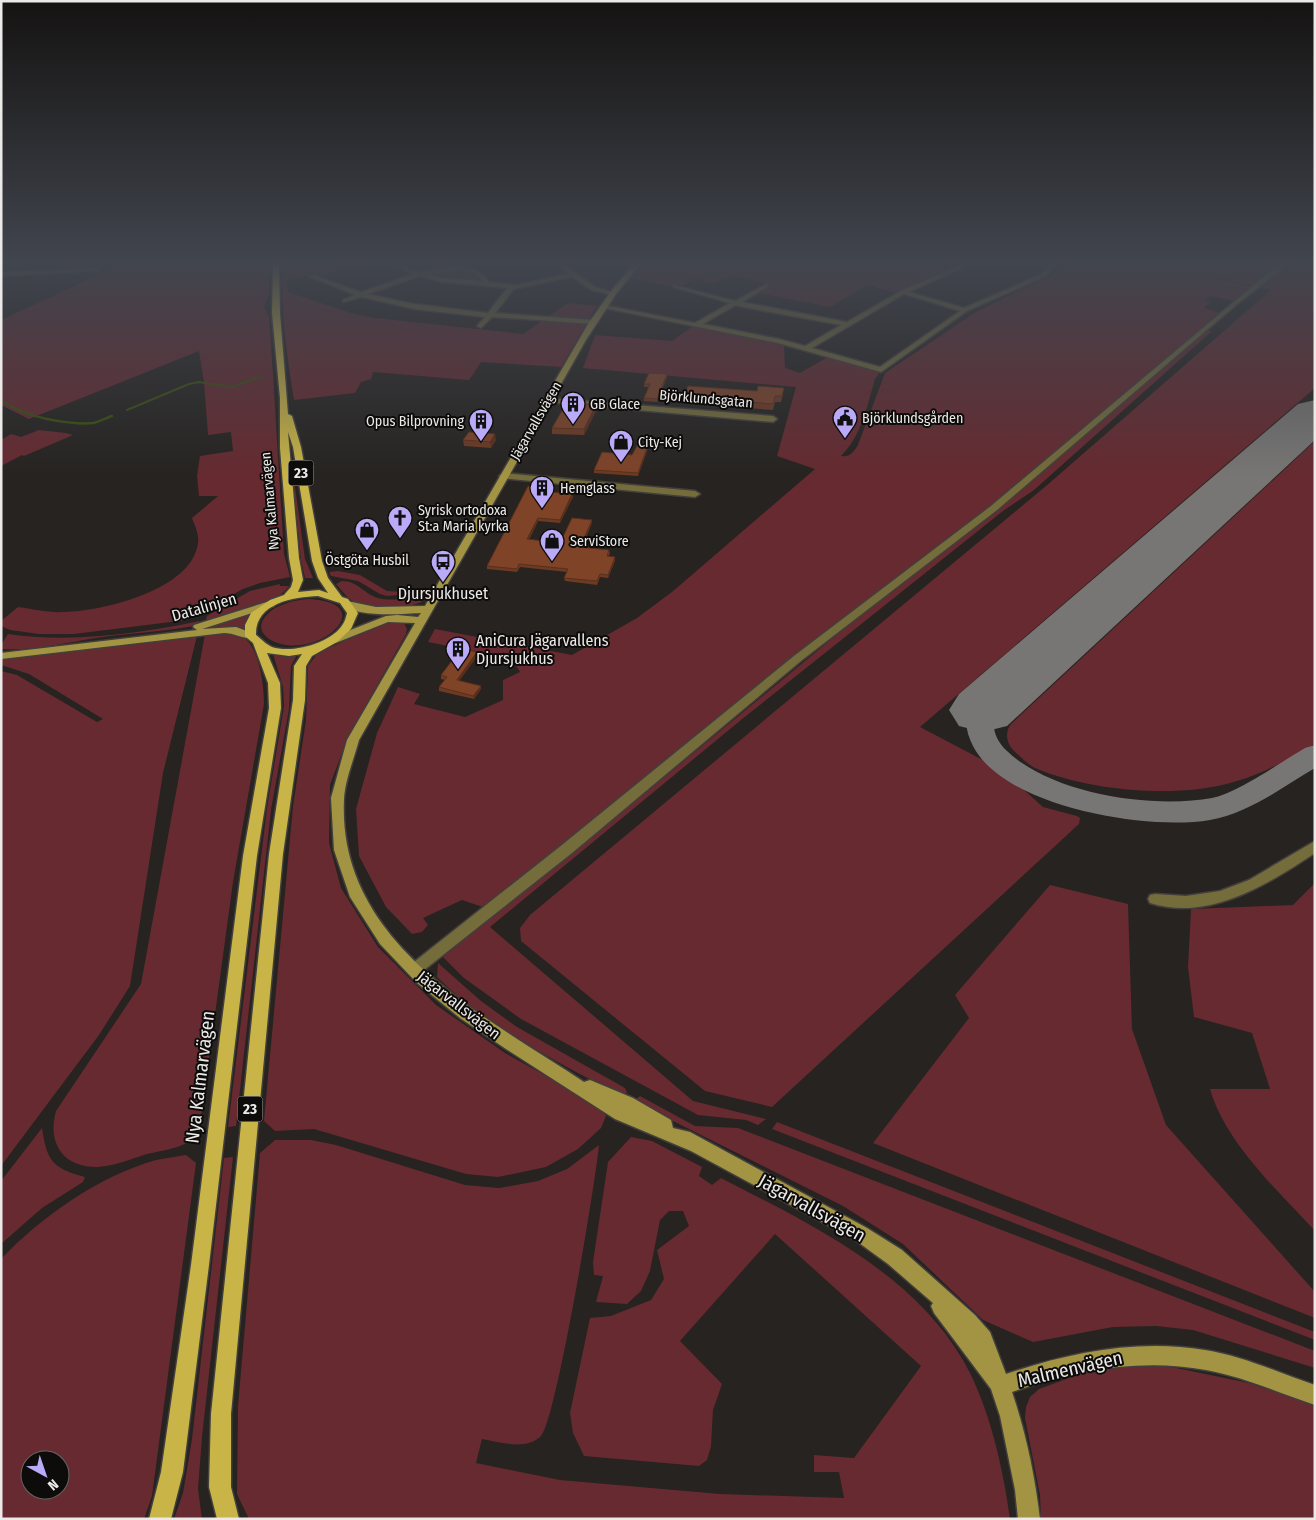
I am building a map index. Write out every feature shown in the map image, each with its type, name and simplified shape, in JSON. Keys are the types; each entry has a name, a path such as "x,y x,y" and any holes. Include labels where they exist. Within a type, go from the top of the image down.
{"main road":[{"name":"Nya Kalmarvägen","path":"278,335 284,398 284,448 292,543 298,580 296,587 288,596"},
{"name":"Nya Kalmarvägen","path":"284,398 297,447 317,561 323,578 342,600"},
{"path":"254,640 251,623 255,616 270,604 288,596 309,593 342,600"},
{"name":"23","path":"228,1519 220,1481 221,1414 260,1010 278,844 299,700 300,666 308,654 334,640 350,624 352,613 342,600"},
{"name":"Nya Kalmarvägen","path":"160,1519 172,1472 200,1265 250,856 275,708 274,683 254,640"},
{"name":"23","path":"254,640 269,649 284,652 302,651 319,647"}],"street":[{"name":"Jägarvallsvägen","path":"586,335 577,350 575,358 568,365 353,740 341,773 336,804 336,830 340,856 354,891 374,923 414,970 466,1015 620,1113 691,1143 861,1234 895,1257 925,1284 1000,1386 1019,1454 1029,1519"},
{"path":"744,335 807,348 881,370 930,335"},
{"path":"807,348 829,335"},
{"path":"414,970 567,850 798,658 994,508 1198,335"},
{"name":"Björklundsgatan","path":"548,400 772,419"},
{"name":"Jägarvallsvägen","path":"504,476 694,494"},
{"path":"342,600 361,609 374,612 427,610"},
{"name":"Datalinjen","path":"147,639 209,624 270,604"},
{"path":"334,640 386,619 421,620"},
{"name":"Datalinjen","path":"1,656 230,630 254,640"},
{"name":"Datalinjen","path":"1,652 38,651"},
{"path":"1155,899 1186,902 1224,896 1262,879 1315,846"},
{"name":"Malmenvägen","path":"1000,1386 1038,1374 1095,1360 1132,1354 1208,1361 1315,1395"}],"shaded area":[{"path":"1,335 270,335 284,554 290,577 260,583 243,589 187,620 74,634 39,634 10,630 1,626 1,621 18,607 58,612 81,611 101,607 143,595 163,585 180,573 192,559 198,543 192,518 218,496 199,496 197,476 200,456 233,451 231,432 208,435 204,382 199,351 29,419 1,405"},
{"path":"285,335 580,335 561,367 481,362 469,380 373,372 371,379 361,382 355,393 294,400"},
{"path":"595,335 672,341 680,335 736,335 784,345 785,368 800,373 828,357 875,371 879,373 875,379 859,430 841,456 849,455 858,445 885,373 942,335 1194,335 993,505 483,907 462,900 423,918 428,925 422,932 412,934 386,907 359,856 356,809 377,733 398,687 420,694 414,704 465,717 503,700 503,680 520,672 512,659 428,642 435,629 572,655 637,618 672,592 815,469 777,456 796,387 583,368"},
{"path":"1201,335 1208,335 1034,490 1003,511 741,720 490,927 693,1101 766,1119 758,1125 746,1120 698,1115 521,1019 464,978 441,955 633,803 898,584 998,509"},
{"path":"1219,335 1315,335 1315,388 920,727 1002,770 1043,807 1077,816 1080,818 1079,824 772,1107 705,1091 521,941 520,928 530,915 1046,486"},
{"path":"39,430 73,435 24,456 22,455 1,466 1,440 11,434 21,437"},
{"path":"1315,441 1315,744 1273,767 1246,778 1216,786 1180,791 1116,788 1073,781 1035,768 1014,751 1007,738 1011,724"},
{"path":"291,458 305,559 313,578 305,578 301,560"},
{"path":"338,571 360,575 387,591 421,593 387,596 358,581 331,576 329,572"},
{"path":"342,581 357,585 378,598 430,597 405,607 384,608 364,606 353,601 336,584"},
{"path":"280,584 280,586 289,586 273,599 205,622 207,616 250,591"},
{"path":"308,599 328,602 339,608 342,616 339,625 330,634 317,641 302,645 286,645 272,641 263,633 261,628 262,622 265,616 272,610 290,602"},
{"path":"250,614 244,628 228,627 205,630 205,628"},
{"path":"199,621 199,625 173,629 96,638 37,648 1,649 1,645 8,634 55,638 104,636 152,630"},
{"path":"390,621 404,623 407,629 406,634 348,737 330,785 329,843 341,888 378,947 436,1005 505,1053 602,1107 606,1116 601,1128 578,1149 546,1167 498,1177 466,1174 314,1129 275,1131 264,1121 293,806 306,720 308,666 317,654 322,651"},
{"path":"230,632 242,636 253,649 262,677 264,704 233,882 199,1132 189,1141 174,1148 111,1165 98,1167 75,1163 60,1151 56,1143 54,1123 56,1111 141,984 205,634"},
{"path":"197,636 163,773 130,986 99,1035 1,1166 1,671 17,675 97,722 103,719 29,674 1,665 1,658"},
{"path":"273,654 297,655 291,666 289,709 271,810 236,1126 228,1127 267,808 284,706 283,687"},
{"path":"1315,883 1315,1231 1254,1165 1240,1147 1217,1109 1210,1089 1270,1089 1252,1033 1194,1017 1188,967 1191,909 1293,905"},
{"path":"1050,885 1128,904 1132,1029 1166,1125 1315,1292 1315,1318 873,1143 969,1018 955,995"},
{"path":"438,963 481,1001 517,1027 625,1088 627,1092 625,1095 621,1096 548,1057 479,1013 437,977"},
{"path":"640,1096 695,1126 738,1128 1315,1351 1315,1368 1193,1330 1156,1326 1113,1327 1033,1342 983,1320 903,1244 843,1206 633,1101"},
{"path":"777,1122 1315,1332 1315,1340 772,1129"},
{"path":"42,1128 46,1148 53,1162 65,1170 85,1177 83,1182 42,1208 1,1244 1,1181"},
{"path":"631,1137 652,1141 702,1167 699,1176 712,1185 721,1178 822,1232 855,1252 887,1275 915,1300 941,1328 963,1360 972,1378 994,1437 1010,1519 249,1519 237,1494 238,1406 260,1153 275,1140 311,1140 336,1145 465,1185 499,1188 538,1181 567,1169 599,1145 591,1203 565,1347 548,1421 541,1436 535,1441 528,1443 513,1444 482,1439 476,1463 560,1480 720,1494 844,1498 839,1472 814,1472 814,1455 854,1458 921,1366 775,1234 680,1341 722,1384 713,1410 711,1446 707,1460 699,1466 584,1456 573,1433 570,1413 590,1318 611,1316 651,1300 664,1279 657,1250 689,1226 683,1211 669,1211 660,1220 650,1271 641,1291 627,1304 596,1302 603,1276 594,1275 593,1262 608,1162"},
{"path":"186,1155 196,1163 152,1496 144,1519 1,1519 1,1259 34,1228 92,1187 113,1176 156,1160"},
{"path":"233,1157 202,1437 198,1489 202,1519 174,1519 183,1493 192,1439 224,1158"},
{"path":"1157,1364 1249,1383 1315,1405 1315,1519 1041,1519 1040,1495 1025,1418 1026,1407 1030,1397 1039,1389 1088,1371"}],"building":[{"path":"649,373 667,374 657,399 644,398 650,384 644,384"},
{"path":"688,386 757,391 758,386 784,388 782,396 775,396 773,404 684,397"},
{"name":"GB Glace","path":"575,403 596,405 584,429 552,428 563,409 569,409"},
{"path":"469,432 495,434 490,442 463,440"},
{"name":"City-Kej","path":"638,444 648,445 638,473 594,470 602,452 632,455"},
{"path":"528,486 553,488 551,492 572,494 560,520 538,518 527,539 560,543 572,518 592,520 580,547 609,550 607,556 615,557 608,575 600,574 597,581 564,578 568,569 519,564 517,569 487,566"},
{"path":"468,650 477,652 457,680 481,686 473,696 439,687 447,677 441,675 457,654 464,655"}],"waterway":[{"path":"127,410 189,384 199,382 231,387 260,377"},
{"path":"1,401 22,412"},
{"path":"20,410 46,419 76,423 93,423 112,416"}],"taxiway":[{"path":"983,710 980,716 982,736 990,752 1005,766 1024,778 1046,788 1093,802 1132,809 1184,812 1222,807 1234,803 1315,755"}],"runway":[{"path":"983,710 1315,414"}],"place":[{"name":"GB Glace","path":"573,425"},
{"name":"Björklundsgården","path":"845,439"},
{"name":"Opus Bilprovning","path":"481,442"},
{"name":"City-Kej","path":"621,463"},
{"name":"Hemglass","path":"542,509"},
{"name":"Syrisk ortodoxa St:a Maria kyrka","path":"400,539"},
{"name":"Östgöta Husbil","path":"367,551"},
{"name":"ServiStore","path":"552,562"},
{"name":"Djursjukhuset","path":"443,583"},
{"name":"AniCura Jägarvallens Djursjukhus","path":"458,670"}]}
